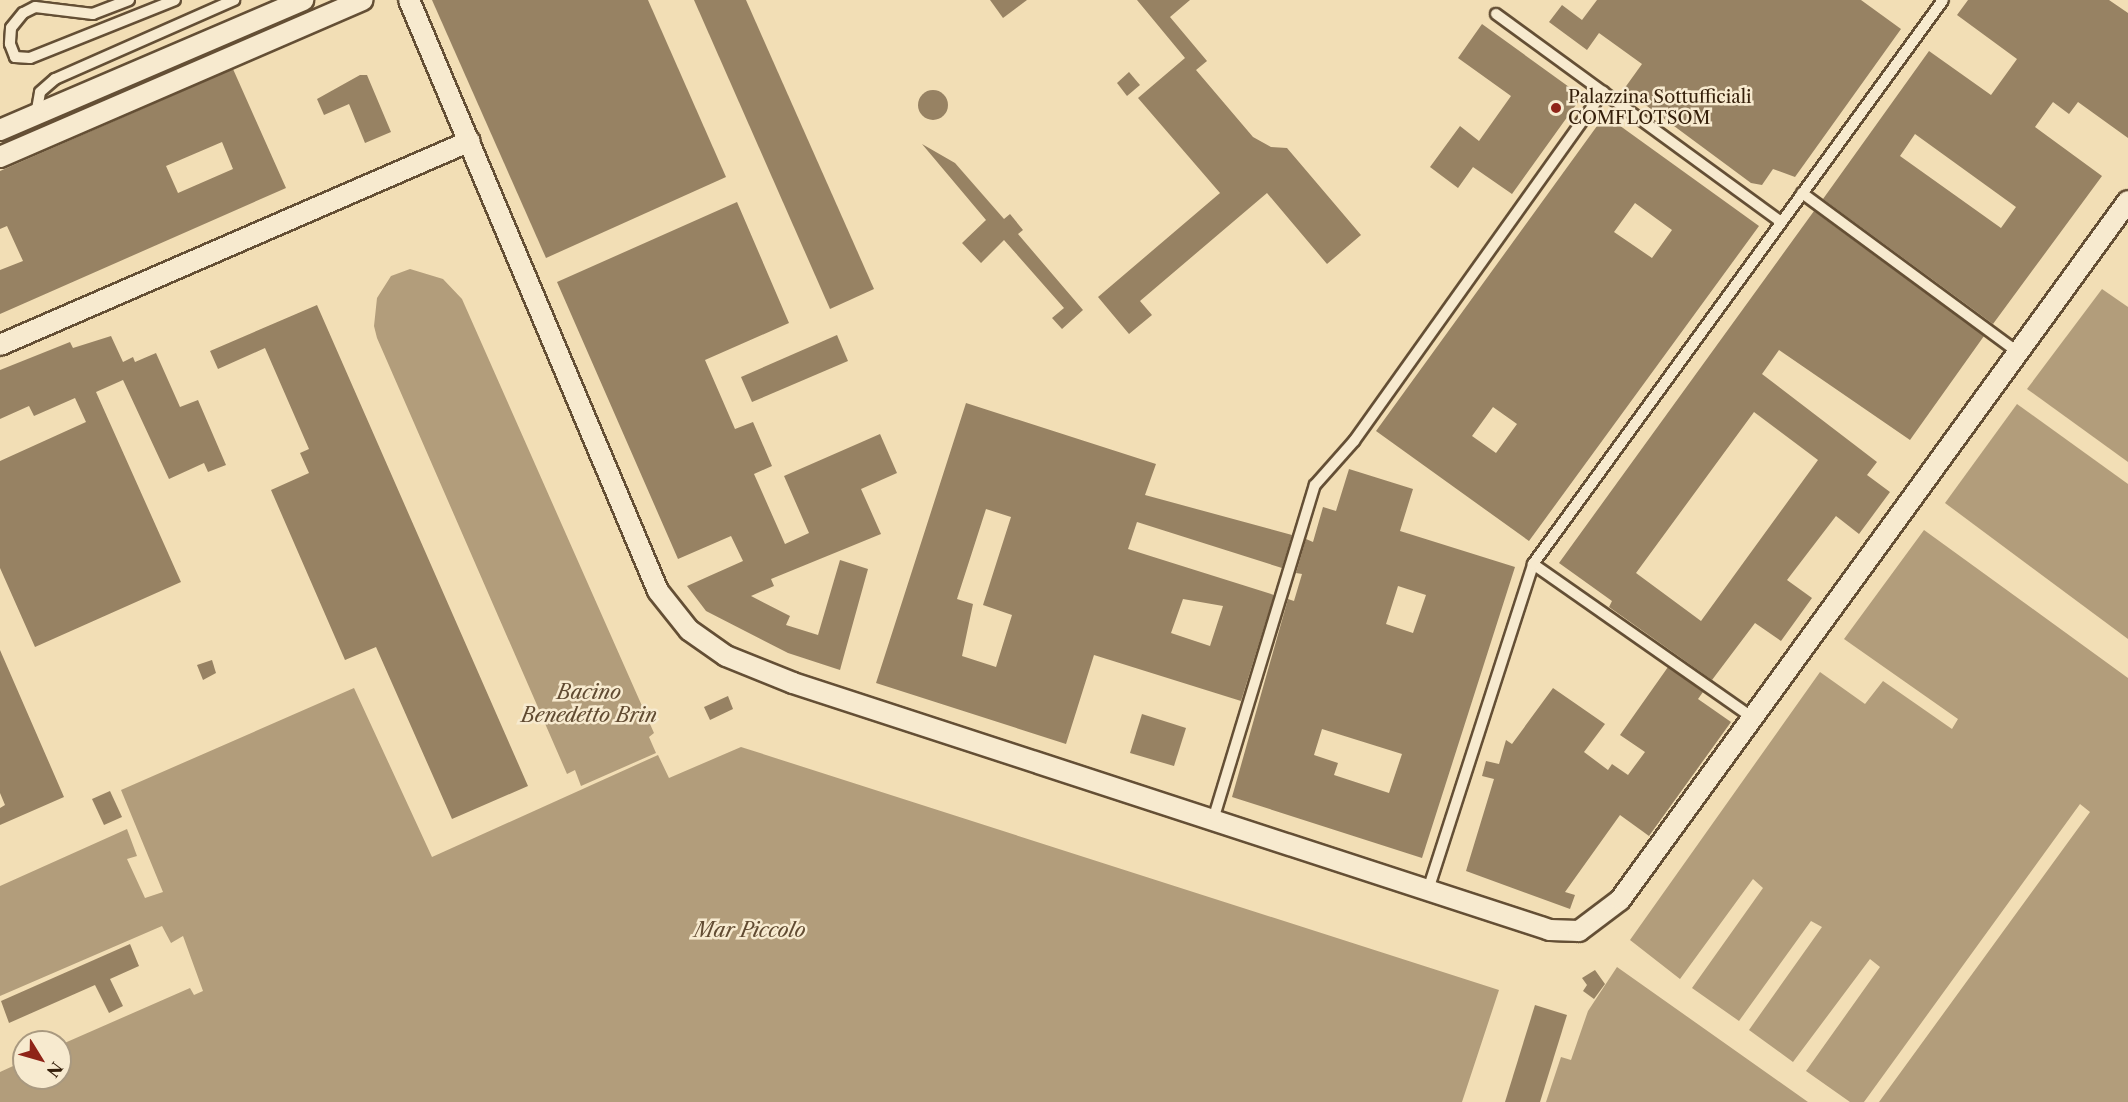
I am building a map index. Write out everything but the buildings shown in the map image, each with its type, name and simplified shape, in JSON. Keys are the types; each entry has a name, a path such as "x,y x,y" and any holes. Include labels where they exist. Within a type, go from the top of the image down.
{"street":[{"path":"0,130 303,0"},
{"path":"0,157 362,0"},
{"path":"409,0 658,591 689,630 726,656 793,683 1550,930 1579,931 1620,900 2128,201"},
{"path":"0,345 470,141"}],"lane":[{"path":"129,0 93,14 35,7 23,13 11,28 10,44 15,57 30,58 175,0"},
{"path":"36,115 40,92 55,79 234,0"},
{"path":"1428,890 1533,564 1943,0"},
{"path":"1496,14 1781,222"},
{"path":"1213,820 1315,485 1354,441 1603,92"},
{"path":"1802,193 2018,352"},
{"path":"1533,564 1753,718"}],"water":[{"name":"Bacino Benedetto Brin","path":"410,269 443,279 462,299 654,733 649,737 656,753 581,786 575,770 567,774 377,338 374,326 377,298 391,276"},
{"path":"2102,289 2128,307 2128,462 2027,389"},
{"path":"2017,404 2128,484 2128,639 1945,503"},
{"path":"1924,530 2128,678 2128,1102 1879,1102 2090,812 2080,804 1864,1102 1850,1102 1806,1071 1880,967 1870,959 1793,1062 1749,1030 1822,927 1811,921 1739,1021 1692,988 1763,888 1753,879 1680,979 1630,940 1820,672 1865,704 1883,681 1952,729 1958,719 1844,639"},
{"name":"Mar Piccolo","path":"354,688 432,857 658,755 669,778 741,747 1499,990 1462,1102 0,1102 0,1072 12,1066 12,1090 72,1090 72,1040 190,988 194,995 203,991 183,936 171,943 162,926 0,996 0,886 127,829 137,856 127,859 145,898 163,892 121,790"},
{"path":"1617,967 1808,1102 1546,1102 1561,1057 1571,1060 1588,1011"}],"place":[{"name":"Palazzina Sottufficiali COMFLOTSOM","path":"1556,108"}]}
